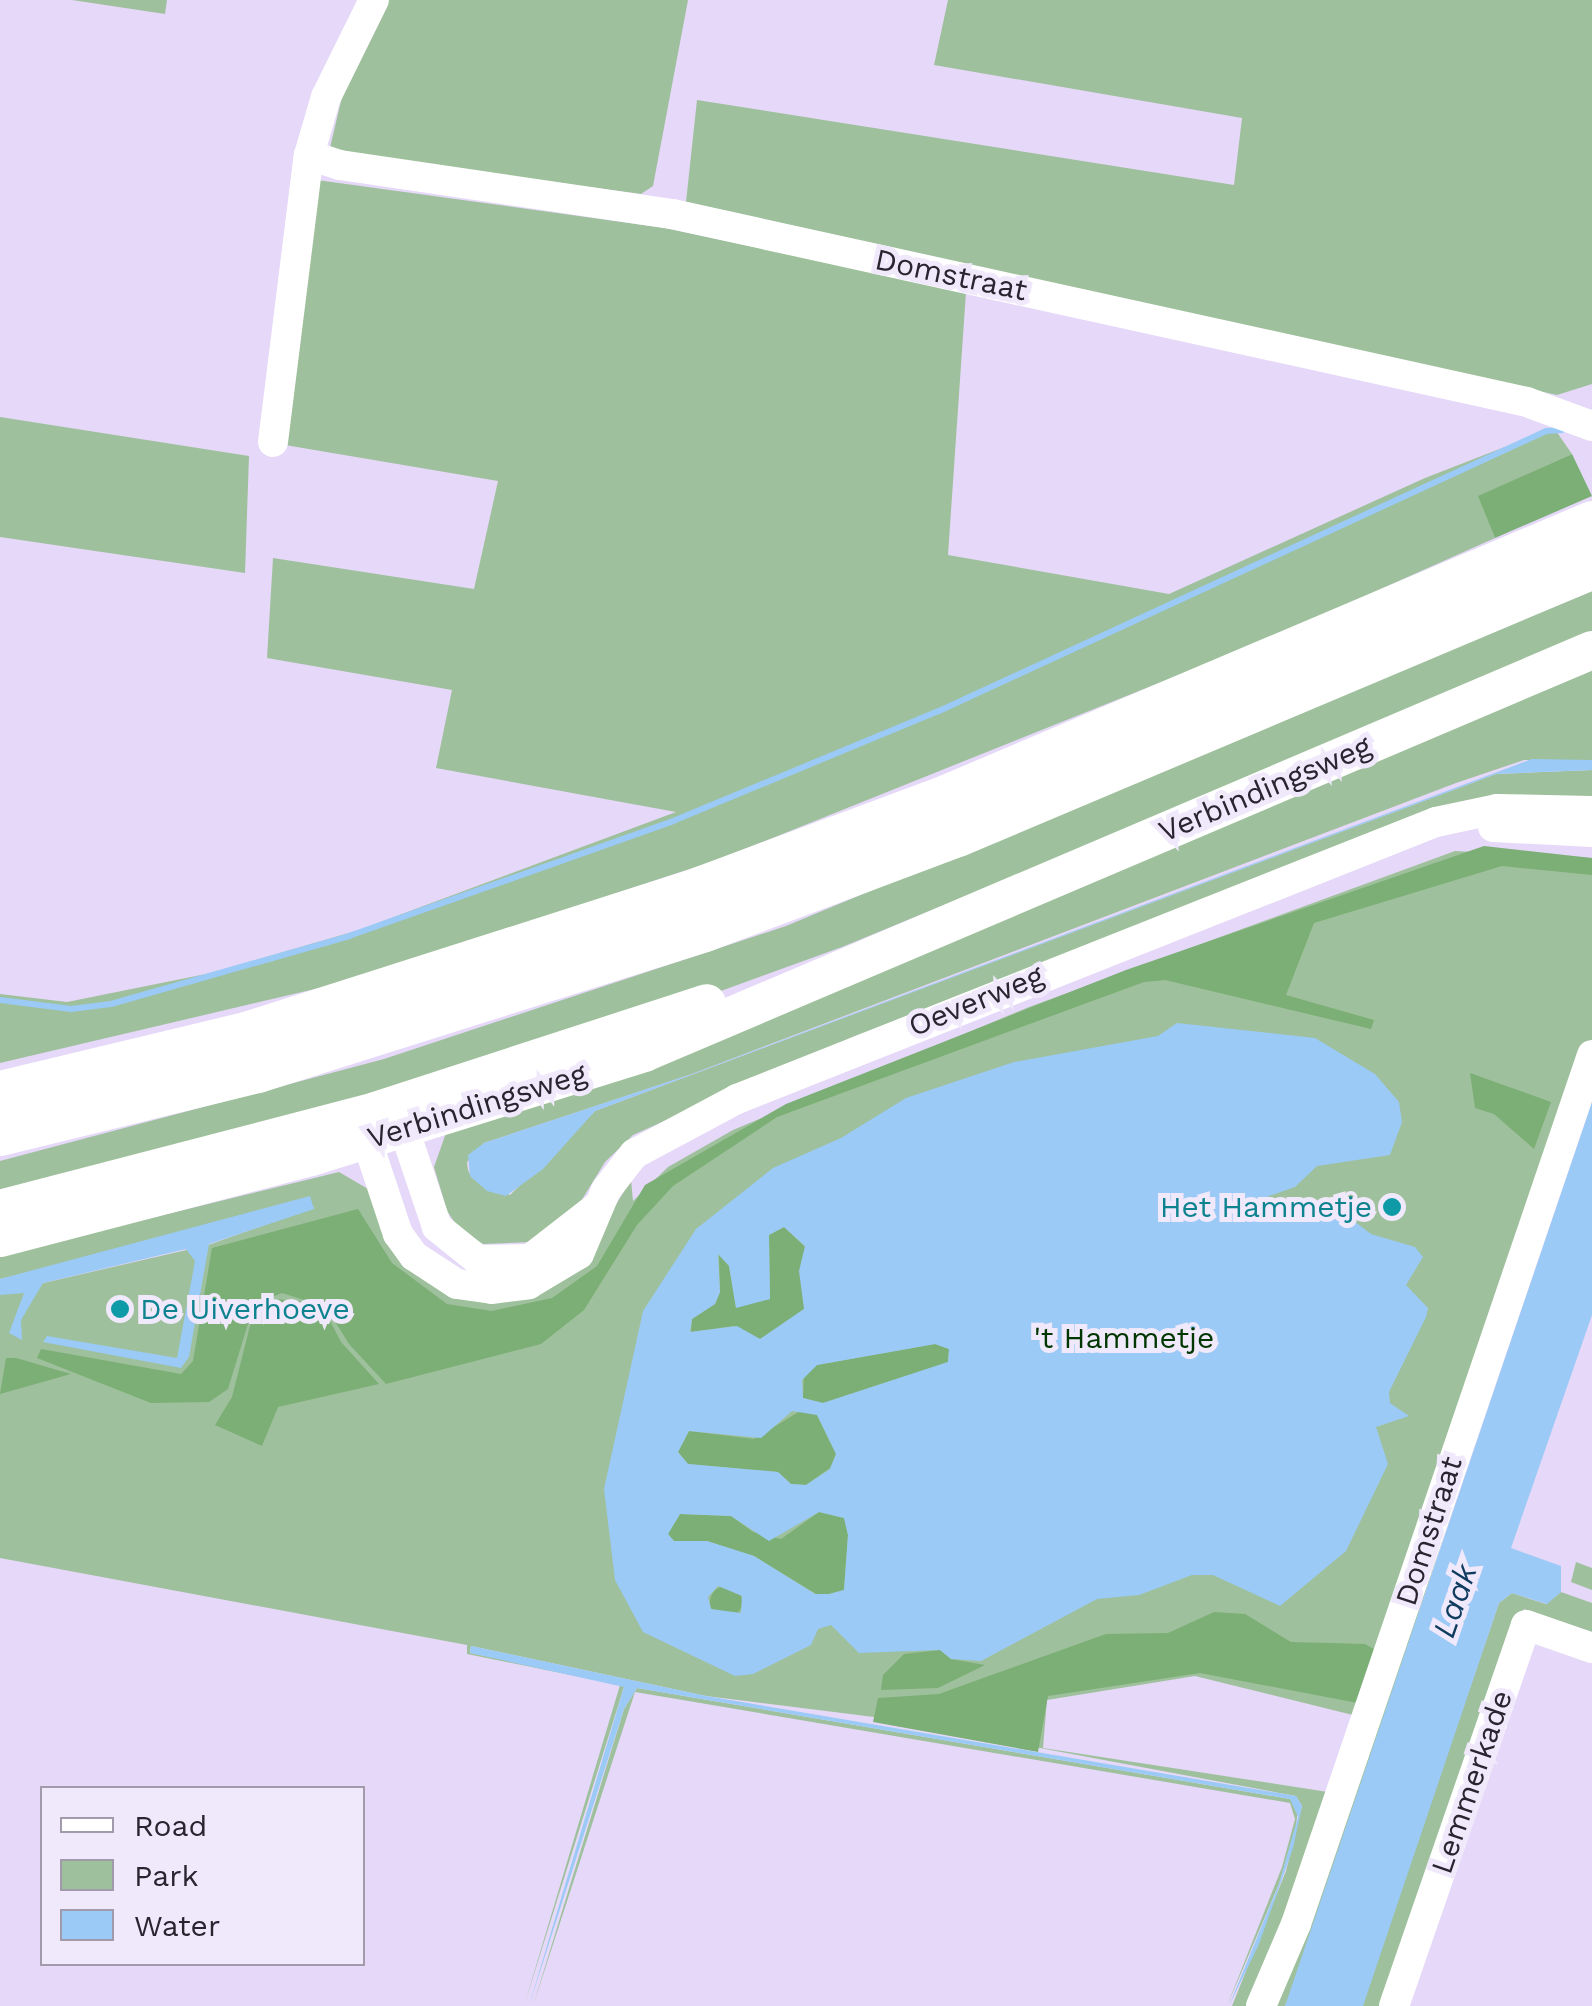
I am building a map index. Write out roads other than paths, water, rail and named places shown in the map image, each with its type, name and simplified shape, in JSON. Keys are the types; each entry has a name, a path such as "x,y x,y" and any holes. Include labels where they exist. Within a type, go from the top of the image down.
{"highway":[{"path":"0,1093 249,1033 692,892 946,796 1592,523"},
{"path":"0,1133 276,1065 704,929 957,834 1592,566"}],"main road":[{"name":"Verbindingsweg","path":"0,1238 382,1127 937,925 1592,650"},
{"name":"Verbindingsweg","path":"0,1209 382,1127"}],"street":[{"path":"273,442 309,155 326,97 374,0"},
{"name":"Domstraat","path":"309,155 340,165 672,214 1528,402 1591,421"},
{"name":"Oeverweg","path":"382,1127 398,1234 427,1267 457,1284 511,1289 548,1277 579,1254 598,1206 634,1154 737,1098 1387,846 1426,825 1484,810 1592,810"},
{"name":"Oeverweg","path":"1387,846 1481,827 1592,832"},
{"name":"Domstraat","path":"1260,2006 1313,1875 1592,1055"},
{"name":"Lemmerkade","path":"1394,2006 1526,1624 1592,1648"}],"water":[{"path":"1532,759 1592,760 1592,770 1496,774 595,1111 543,1169 506,1196 487,1191 470,1176 468,1155 484,1143 692,1074"},
{"path":"1177,1023 1315,1038 1375,1074 1399,1102 1402,1122 1390,1155 1317,1166 1295,1187 1244,1205 1249,1215 1263,1218 1333,1205 1371,1234 1415,1247 1423,1257 1406,1285 1428,1308 1426,1317 1389,1392 1390,1403 1409,1416 1376,1427 1388,1464 1346,1551 1280,1606 1213,1575 1192,1575 1139,1595 1097,1599 981,1661 951,1659 940,1650 859,1653 831,1625 818,1629 811,1645 753,1674 735,1676 643,1632 615,1580 604,1489 643,1311 696,1229 773,1168 841,1138 906,1098 1014,1062 1158,1036","holes":["784,1227 805,1246 799,1271 804,1309 760,1339 737,1326 690,1332 692,1319 715,1304 720,1292 718,1254 729,1266 736,1308 770,1299 769,1235","935,1344 949,1349 948,1362 823,1403 803,1398 802,1380 817,1365","792,1411 817,1415 836,1454 830,1469 806,1485 791,1484 778,1472 688,1464 678,1452 689,1431 761,1438","819,1512 844,1518 848,1535 844,1590 815,1594 754,1556 707,1541 674,1541 668,1534 680,1514 731,1516 769,1541","718,1586 742,1596 741,1613 711,1609 708,1597"]},
{"name":"Laak","path":"1592,1102 1592,1315 1511,1548 1561,1566 1561,1592 1547,1604 1512,1593 1499,1603 1363,2006 1285,2006"},
{"path":"310,1196 314,1209 209,1244 189,1357 181,1368 43,1342 47,1336 177,1358 195,1261 186,1249 43,1283 21,1320 22,1340 9,1333 24,1293 0,1295 0,1279"},
{"path":"471,1646 706,1696 1296,1796 1302,1806 1293,1848 1259,1944 1229,2006 1279,1884 1298,1817 1290,1799 637,1688 624,1709 529,2006 624,1687 470,1653"}],"waterway":[{"path":"0,1000 71,1009 111,1004 349,936 673,821 939,711 1546,431 1562,430"}],"place":[{"name":"Het Hammetje","path":"1392,1207"},
{"name":"De Uiverhoeve","path":"120,1309"}],"park label":[{"name":"'t Hammetje","path":"1124,1338"}]}
